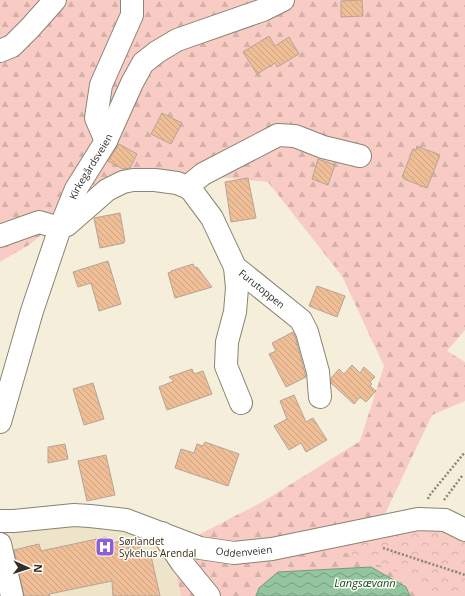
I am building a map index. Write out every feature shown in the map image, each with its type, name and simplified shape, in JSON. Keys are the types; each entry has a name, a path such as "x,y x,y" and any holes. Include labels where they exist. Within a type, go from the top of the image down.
{"street":[{"path":"0,52 12,46 55,0"},
{"path":"106,141 96,118 101,85 132,15 132,0"},
{"name":"Kirkegårdsveien","path":"0,422 32,311 60,228 76,189 106,141 132,83 143,63 157,52 177,40 263,10 284,0"},
{"path":"0,236 38,222 60,228 67,225 107,190 123,182 133,180 156,180 177,183 187,187 203,174 278,135 295,136 323,147 360,156"},
{"name":"Furutoppen","path":"187,187 192,191 212,218 235,267 301,320 307,332 318,372 320,397"},
{"path":"235,267 235,312 227,342 226,366 241,403"},
{"name":"Oddenveien","path":"0,521 74,515 126,520 200,548 234,553 272,549 418,519 445,520 465,530"},
{"path":"162,533 182,563 209,596"},
{"path":"0,544 12,596"}],"path":[{"path":"418,519 429,496 465,452"},
{"path":"381,547 465,575"}],"shaded area":[{"name":"Sørlandet Sykehus Arendal","path":"0,522 97,522 164,534 252,596 0,596"}],"green space":[{"path":"0,0 465,0 465,330 447,351 465,362 465,401 432,415 383,518 465,596 410,596 406,587 371,567 278,572 259,588 256,596 181,596 171,549 264,501 360,441 384,366 342,276 268,182 209,176 92,185 76,221 51,227 29,245 0,262"},
{"path":"424,526 449,531 465,541 465,596 425,596 405,575 344,552 341,542"}],"water":[{"name":"Langsævann","path":"371,567 406,587 410,596 256,596 259,588 278,572"}],"building":[{"path":"362,0 363,16 341,17 341,1"},
{"path":"269,36 275,46 289,37 299,54 277,67 275,63 257,74 243,52"},
{"path":"162,113 182,123 171,144 151,134"},
{"path":"119,144 137,154 130,168 123,169 108,161"},
{"path":"417,146 440,155 427,188 402,177 413,149 416,150"},
{"path":"318,159 335,165 328,185 312,179"},
{"path":"248,178 256,218 231,222 225,182"},
{"path":"120,213 125,241 124,243 100,248 94,218"},
{"path":"108,261 121,304 99,311 91,283 78,287 73,272"},
{"path":"193,264 212,287 175,298 168,273"},
{"path":"317,286 345,296 337,317 309,306"},
{"path":"293,332 306,377 286,387 269,354 276,351 272,343"},
{"path":"352,365 360,373 364,367 375,377 370,382 372,384 370,386 376,391 366,402 360,397 354,404 331,383 331,378 339,369 344,374"},
{"path":"192,369 194,374 203,371 212,394 167,410 159,387 174,381 169,377"},
{"path":"93,383 104,419 84,425 73,389"},
{"path":"294,395 306,422 313,418 327,440 306,452 301,443 289,450 274,426 287,419 280,401"},
{"path":"205,442 239,454 228,486 175,468 181,449 194,453 197,444 203,446"},
{"path":"65,444 68,459 48,463 48,447"},
{"path":"106,455 115,495 87,501 78,461"},
{"path":"106,537 108,544 126,540 128,548 140,545 143,558 151,556 160,596 113,596 112,581 49,594 50,596 24,596 14,550 39,544 41,551"}],"place":[{"name":"Sørlandet Sykehus Arendal","path":"105,547"}]}
